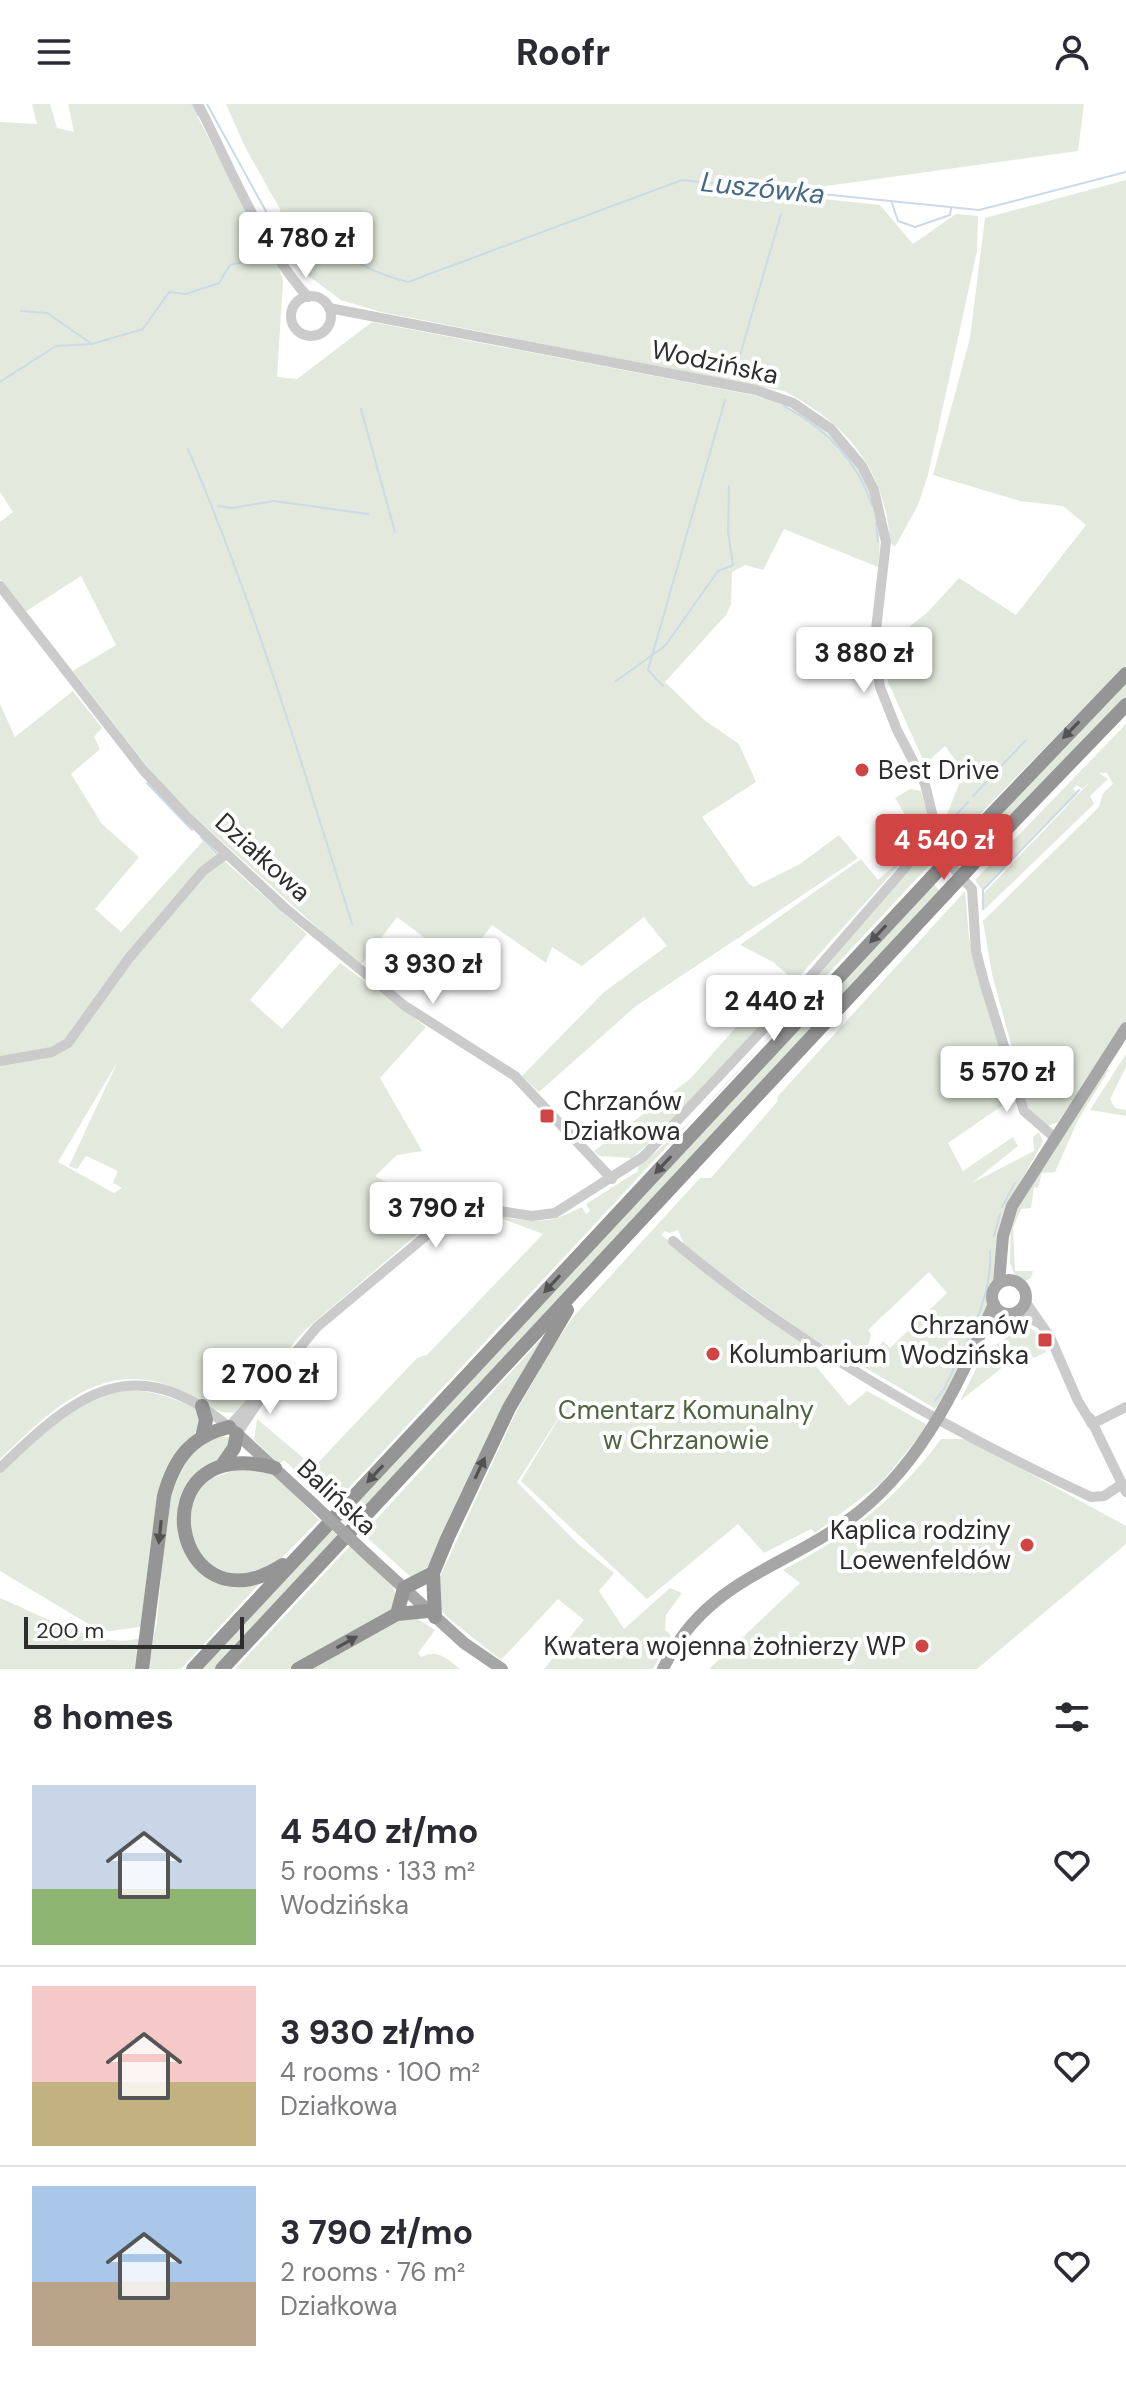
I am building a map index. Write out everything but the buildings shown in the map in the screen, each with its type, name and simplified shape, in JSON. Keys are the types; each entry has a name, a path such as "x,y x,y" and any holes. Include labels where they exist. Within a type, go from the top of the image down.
{"highway":[{"path":"193,1669 932,877 1126,674"},
{"path":"222,1669 984,852 1126,705"},
{"path":"298,1669 397,1614 431,1614 433,1573 527,1373 593,1272"},
{"path":"202,1406 206,1420 202,1437"},
{"path":"142,1669 164,1496 172,1468 185,1449 202,1437 233,1430 234,1448 223,1464 197,1481 187,1496 182,1522 192,1557 212,1574 236,1581 266,1576 300,1554"},
{"path":"223,1464 254,1463 275,1468"},
{"path":"397,1614 404,1588 433,1573"}],"main road":[{"path":"1005,1282 1001,1254 1012,1206 1126,1028"},
{"path":"663,1669 679,1638 703,1609 734,1586 856,1514 901,1472 939,1418 980,1334 1005,1309 1025,1301 1023,1288 1005,1282"},
{"path":"1005,1282 992,1295 1005,1309"},
{"name":"Balińska","path":"233,1430 431,1614 476,1653 502,1669"}],"street":[{"path":"198,104 292,280 308,297"},
{"path":"292,280 296,303 292,320 300,333 319,334 330,321 329,308 320,299 308,297 296,303"},
{"name":"Wodzińska","path":"329,308 756,390 793,403 831,429 862,466 883,518 885,570 876,628 875,664 884,699 925,784 942,855 972,889 976,951 1024,1111 1055,1138"},
{"name":"Wodzińska","path":"330,321 357,315"},
{"name":"Działkowa","path":"0,586 144,771 226,854 285,908 405,1006 515,1076 542,1101 612,1179"},
{"path":"926,853 935,821"},
{"path":"233,1430 317,1327 455,1213 474,1207 532,1216 555,1213 635,1163 799,991 910,862 926,853 942,855"},
{"path":"0,1061 62,1047 109,983 203,871 226,854"},
{"path":"673,1241 799,1336 939,1418 1091,1497 1104,1496 1124,1488 1044,1326 1025,1301"},
{"path":"1005,1309 1044,1326"},
{"name":"Balińska","path":"0,1468 76,1401 122,1386 151,1387 202,1406 233,1430"},
{"path":"1092,1424 1126,1407"}],"green space":[{"path":"32,104 50,104 57,128 74,132 68,104 191,104 272,261 279,267 283,281 277,377 297,379 372,322 753,395 808,418 830,436 850,457 865,481 875,508 879,536 878,567 784,529 763,570 745,565 732,572 731,604 726,615 665,682 703,719 739,744 756,782 702,817 749,884 754,887 800,864 839,835 858,858 636,1006 539,1092 522,1076 604,992 667,946 644,917 582,966 552,947 546,963 492,925 461,965 397,917 360,966 168,793 73,671 116,645 81,576 25,612 0,579 0,522 13,512 0,492 0,122 37,124"},
{"path":"226,104 1084,104 1078,151 805,189 805,197 880,205 913,244 956,214 978,216 977,251 928,475 918,505 895,547 890,542 880,492 859,452 826,418 784,391 381,312 341,300 306,274 281,237 280,209 245,147"},
{"path":"1126,180 1126,665 950,845 943,824 964,772 945,746 925,764 888,682 884,646 927,613 959,578 1016,615 1086,525 1063,506 1020,501 933,475 970,338 985,218"},
{"path":"1126,682 1126,699 983,846 974,838"},
{"path":"73,691 102,728 94,737 100,749 71,774 102,824 139,857 95,909 121,932 203,841 217,856 114,979 221,858 307,934 250,1000 282,1029 340,963 426,1027 380,1078 422,1151 397,1155 375,1176 442,1213 304,1331 235,1412 222,1412 184,1392 156,1382 130,1379 105,1383 82,1392 61,1406 0,1459 0,704 15,737","holes":["118,1061 69,1166 77,1169 86,1156 118,1171 113,1183 122,1188 114,1193 58,1162"]},
{"path":"1126,724 1126,1021 1058,1122 1048,1126 1040,1123 1028,1107 992,974 983,921 1099,807 1103,793 1113,784 1107,773 1099,773 1108,779 1090,796 1094,804 984,910 984,893 1090,782 1082,789 1077,785 1073,789 1078,794 982,890 975,880"},
{"path":"910,789 921,791 926,811 928,823 921,842 895,798"},
{"path":"918,844 795,981 773,962 740,945 861,859 878,880"},
{"path":"927,857 935,859 761,1045 892,885"},
{"path":"932,882 941,892 349,1527 340,1519"},
{"name":"Cmentarz Komunalny w Chrzanowie","path":"965,891 969,938 1015,1097 948,1143 963,1171 1013,1137 1018,1146 972,1183 1034,1151 1033,1137 1039,1132 1043,1142 1010,1200 989,1304 942,1405 934,1408 864,1367 883,1341 890,1348 947,1293 929,1272 868,1330 871,1335 868,1347 854,1363 801,1331 696,1255 684,1244 678,1230 665,1231 661,1235 823,1356 815,1365 849,1406 867,1391 926,1424 926,1428 881,1483 815,1533 811,1529 764,1553 738,1524 647,1599 521,1481 570,1400 517,1482 578,1544 614,1573 599,1591 624,1629 670,1588 682,1593 666,1615 665,1630 671,1635 653,1669 544,1669 584,1620 558,1599 501,1660 447,1617 440,1608 438,1581 516,1412 554,1345 573,1317 700,1178 711,1178 777,1102 778,1096"},
{"path":"778,980 790,993 671,1123 632,1158 599,1156 594,1151 690,1079"},
{"path":"761,1045 717,1094 695,1116"},
{"path":"1126,1054 1126,1067 1110,1099 1115,1108 1126,1110 1126,1116 1090,1110"},
{"path":"1105,1068 1109,1070 1078,1120 1055,1172 1042,1173 1038,1188 1034,1187 1031,1208 1021,1209 1013,1228 1015,1271 1033,1271 1031,1278 1024,1282 1014,1273 1010,1263 1011,1218"},
{"path":"695,1116 333,1505 284,1460 279,1464 254,1440 257,1419 314,1467 417,1358 427,1355 543,1234 493,1215 538,1221 559,1217 582,1207 586,1214 590,1211 586,1204 638,1171 638,1166"},
{"path":"1025,1325 1038,1333 1046,1352 1034,1358 1026,1349 960,1401 984,1353"},
{"path":"543,1337 503,1405 434,1561 413,1579 363,1534"},
{"path":"122,1389 179,1401 198,1410 199,1419 193,1435 164,1475 141,1627 110,1631 95,1628 0,1571 0,1473 66,1412"},
{"path":"213,1436 233,1438 220,1459 195,1477 183,1492 177,1519 182,1546 198,1569 209,1577 231,1585 259,1584 181,1669 147,1669 157,1621 168,1496 182,1460"},
{"path":"941,1439 967,1439 1126,1526 1126,1544 977,1669 709,1669 800,1583 783,1570 829,1544 870,1514 907,1480"},
{"path":"247,1466 277,1476 319,1520 275,1565 235,1576 203,1562 187,1533 191,1497 201,1482"},
{"path":"330,1529 339,1537 215,1669 199,1669"},
{"path":"350,1546 393,1586 396,1597 392,1613 291,1669 235,1669"},
{"path":"0,1598 91,1636 127,1641 142,1637 135,1669 0,1669"},
{"path":"397,1619 418,1619 435,1630 418,1653 421,1657 433,1654 442,1656 460,1669 308,1669"}],"waterway":[{"path":"192,104 198,115"},
{"path":"207,104 285,246"},
{"name":"Luszówka","path":"284,248 300,240 326,236 363,265 408,282 682,180 979,210 1126,172"},
{"path":"892,203 898,221 915,227 950,215 951,208"},
{"path":"734,376 781,214"},
{"name":"Luszówka","path":"0,382 56,346 92,344 143,329 169,292 186,294 219,283 230,265 270,256"},
{"path":"21,311 47,313 92,344"},
{"path":"663,686 648,670 725,400"},
{"path":"784,406 813,424 838,447 858,474 872,505"},
{"path":"361,409 395,532"},
{"path":"188,449 256,625 352,924"},
{"path":"616,681 665,646 718,571 733,565 728,532 729,486"},
{"path":"218,506 232,508 274,501 368,514"},
{"path":"876,523 878,542"},
{"path":"973,796 1026,740"},
{"path":"147,783 192,830"},
{"path":"983,909 983,890 1079,790"},
{"path":"945,827 968,802"},
{"path":"201,837 218,855"},
{"path":"1002,1207 1015,1183"},
{"path":"994,1236 1000,1214"},
{"path":"935,1401 944,1389 982,1305 990,1269 990,1251"}],"place":[{"name":"Best Drive","path":"862,770"},
{"name":"Chrzanów Działkowa","path":"547,1116"},
{"name":"Chrzanów Wodzińska","path":"1045,1340"},
{"name":"Kolumbarium","path":"713,1354"},
{"name":"Kaplica rodziny Loewenfeldów","path":"1027,1545"},
{"name":"Kwatera wojenna żołnierzy WP","path":"922,1646"}]}
